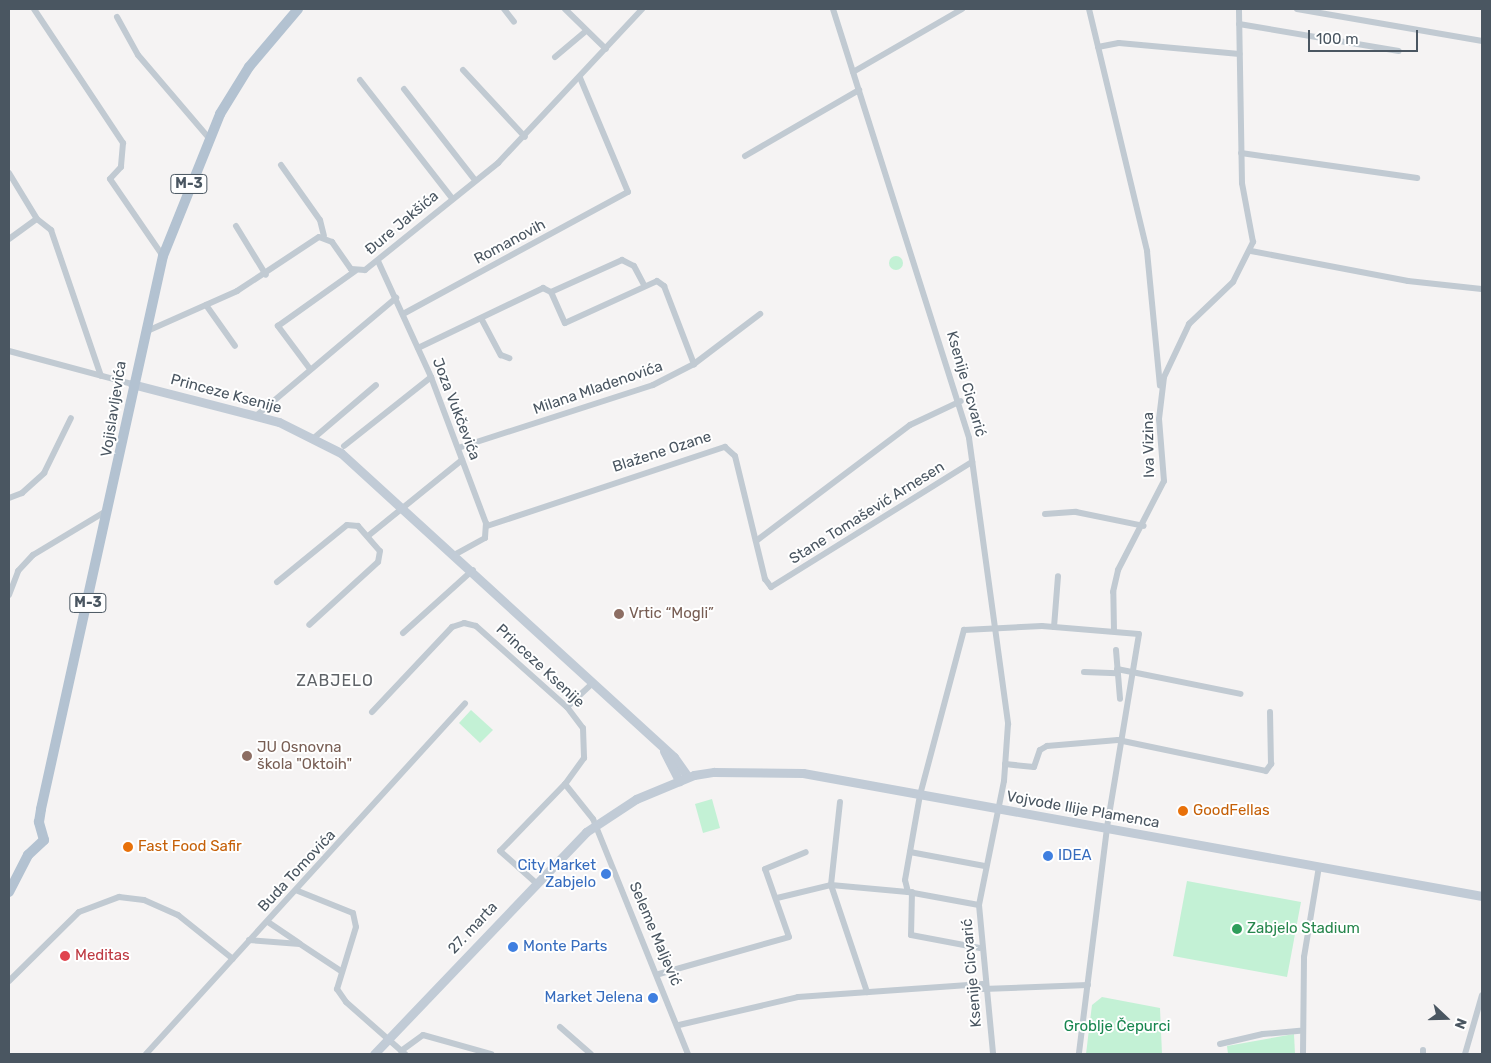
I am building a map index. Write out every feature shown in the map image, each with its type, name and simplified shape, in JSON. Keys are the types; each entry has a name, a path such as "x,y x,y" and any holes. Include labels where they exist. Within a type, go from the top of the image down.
{"main road":[{"name":"Vojislavljevića","path":"9,892 28,855 44,840 41,809 130,416 132,384 162,256 208,137 249,67 298,9"}],"street":[{"path":"34,9 123,144 121,167 110,179 162,256"},
{"path":"504,9 514,22"},
{"path":"565,9 586,32 606,49"},
{"name":"Đure Jakšića","path":"324,236 355,271 378,261 524,137 642,9"},
{"name":"Ksenije Cicvarić","path":"833,9 961,401 972,462 992,627 1008,724 1006,764 999,809 992,831 979,905 983,987 993,1054"},
{"path":"853,72 962,9"},
{"path":"1089,9 1147,251 1161,394"},
{"path":"1239,9 1241,153 1251,251 1408,281 1482,289"},
{"path":"1297,9 1482,42"},
{"path":"117,16 138,55 208,137"},
{"path":"1239,24 1399,51"},
{"path":"555,57 586,32"},
{"path":"1098,47 1119,43 1240,54"},
{"path":"463,70 524,137"},
{"name":"Romanovih","path":"403,314 628,192 580,78"},
{"path":"360,80 452,198"},
{"path":"404,89 474,179"},
{"path":"745,156 859,90"},
{"path":"1241,153 1417,178"},
{"path":"143,331 206,306 266,275 314,239 324,236 320,220 281,165"},
{"path":"9,174 37,219 51,230 68,269 101,376"},
{"path":"9,239 37,219"},
{"path":"236,226 266,275"},
{"name":"Iva Vizina","path":"1114,631 1115,580 1144,526 1164,481 1161,394 1173,352 1189,324 1228,288 1251,251"},
{"path":"551,292 622,260 634,266 644,285"},
{"name":"Joza Vukčevića","path":"378,261 431,377 487,526"},
{"path":"310,369 278,326 355,271"},
{"path":"418,348 482,320 543,288 551,292 565,322 657,280 664,286 694,364"},
{"path":"258,415 396,298"},
{"path":"206,306 235,346"},
{"name":"Milana Mladenovića","path":"458,448 653,385 694,364 760,314"},
{"path":"482,320 501,355 509,358"},
{"path":"9,351 132,384"},
{"path":"344,446 431,377"},
{"name":"Princeze Ksenije","path":"132,384 258,415 315,437 361,468 456,554 662,747 688,777"},
{"path":"315,437 376,385"},
{"path":"756,541 903,430 961,401"},
{"path":"11,498 44,473 71,418"},
{"name":"Blažene Ozane","path":"487,526 722,446 735,456 767,584 776,585"},
{"path":"368,536 462,460"},
{"name":"Stane Tomašević Arnesen","path":"776,585 972,462"},
{"path":"9,595 28,559 109,510"},
{"path":"1045,514 1076,512 1144,526"},
{"path":"277,582 347,525 358,526 380,551 380,560 309,626"},
{"path":"456,554 485,538 487,526"},
{"path":"403,633 473,570"},
{"path":"1054,627 1058,576"},
{"name":"Princeze Ksenije","path":"372,712 452,627 464,623 476,626 568,707 582,728 585,748 584,758 566,784 500,851 535,882"},
{"path":"980,948 911,935 910,892 905,886 920,795 964,630 992,627 1054,627 1114,631 1141,636 1124,740 1106,828 1080,1054"},
{"path":"1116,650 1120,699"},
{"path":"1084,672 1135,671 1240,694"},
{"path":"568,707 592,683"},
{"name":"Buda Tomovića","path":"146,1054 249,940 298,891 465,704"},
{"path":"1006,764 1034,767 1040,750 1047,746 1124,740 1266,772 1271,764 1270,712"},
{"name":"Princeze Ksenije","path":"662,747 679,781"},
{"name":"Vojvode Ilije Plamenca","path":"679,781 688,777 773,771 920,795 1482,896"},
{"name":"27. marta","path":"374,1054 535,882 595,825 628,803 679,781"},
{"path":"566,784 595,825"},
{"path":"840,802 831,885 867,992"},
{"name":"Seleme Maljević","path":"595,825 659,974 688,1054"},
{"path":"659,974 789,937 777,898 765,869 806,852"},
{"path":"910,852 985,866"},
{"path":"1303,1054 1300,1031 1304,951 1319,866"},
{"path":"777,898 831,885 910,892 979,905"},
{"path":"298,891 353,913 357,920 341,971 340,994 403,1052 423,1034 491,1054"},
{"path":"9,981 79,912 120,897 144,900 178,915 233,959"},
{"path":"268,922 341,971"},
{"path":"249,940 300,944"},
{"path":"679,1026 789,998 867,992 1088,985"},
{"path":"1465,1054 1482,995"},
{"path":"560,1027 591,1054"},
{"path":"1220,1044 1263,1034 1300,1031"}],"green space":[{"path":"896,256 901,258 903,263 901,268 896,270 891,268 889,263 891,258"},
{"path":"471,710 493,730 480,743 459,723"},
{"path":"712,799 720,828 703,833 695,804"},
{"name":"Zabjelo Stadium","path":"1187,881 1301,902 1287,977 1173,956"},
{"name":"Groblje Čepurci","path":"1102,997 1160,1008 1162,1054 1086,1054 1092,1005"},
{"path":"1294,1034 1295,1054 1228,1054 1227,1046"}],"place":[{"name":"Vrtic “Mogli”","path":"619,614"},
{"name":"JU Osnovna škola \"Oktoih\"","path":"247,756"},
{"name":"GoodFellas","path":"1183,811"},
{"name":"Fast Food Safir","path":"128,847"},
{"name":"IDEA","path":"1048,856"},
{"name":"City Market Zabjelo","path":"606,874"},
{"name":"Zabjelo Stadium","path":"1237,929"},
{"name":"Monte Parts","path":"513,947"},
{"name":"Meditas","path":"65,956"},
{"name":"Market Jelena","path":"653,998"}],"district":[{"name":"ZABJELO","path":"335,681"}]}
